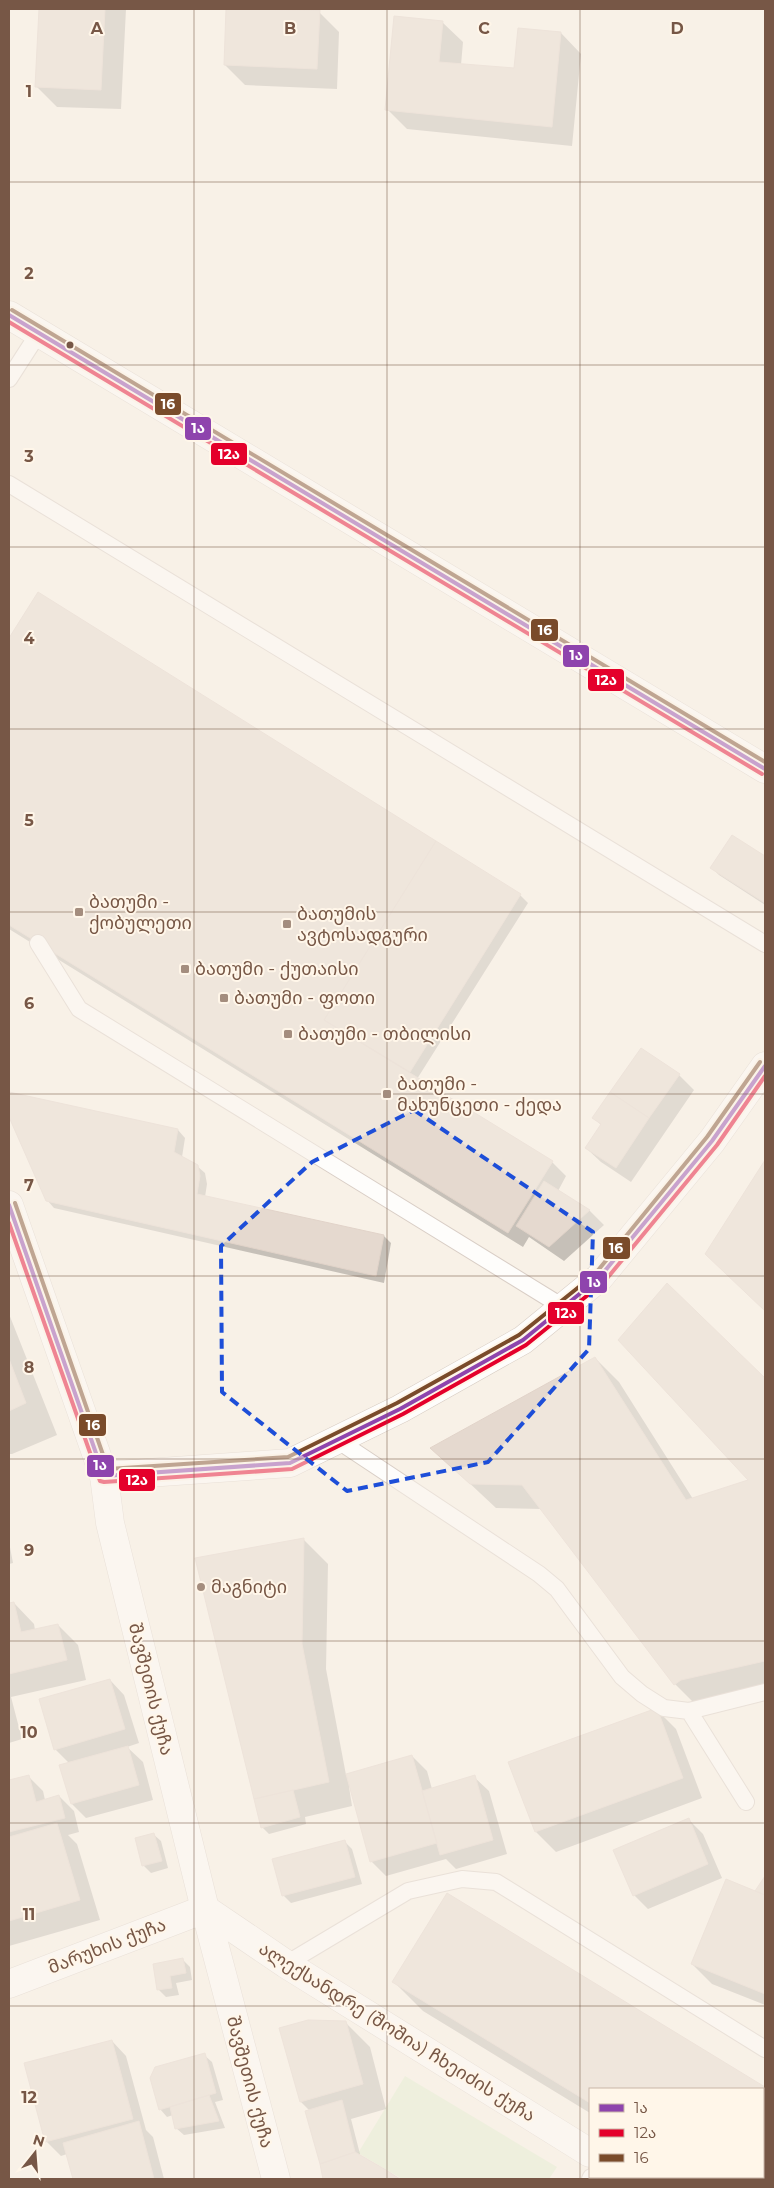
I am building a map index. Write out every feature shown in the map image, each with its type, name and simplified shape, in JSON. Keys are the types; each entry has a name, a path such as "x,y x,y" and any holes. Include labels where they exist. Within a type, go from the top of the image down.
{"main road":[{"path":"9,315 765,769"},
{"path":"104,1476 290,1463 400,1408 523,1340 598,1278 712,1141 765,1066"},
{"name":"შავშეთის ქუჩა","path":"9,1205 104,1476 110,1523 205,1909 276,2179"},
{"name":"ალექსანდრე (შოშია) ჩხეიძის ქუჩა","path":"205,1909 286,1964 589,2152"},
{"name":"მარუხის ქუჩა","path":"9,1984 205,1909"}],"lane":[{"path":"9,379 38,334"},
{"path":"9,484 765,944"},
{"path":"38,943 79,1009 563,1308"},
{"path":"337,1440 539,1574 557,1589 622,1677 642,1694 664,1708 689,1711 765,1692"},
{"path":"689,1711 746,1802"},
{"path":"286,1964 408,1891 462,1879 496,1882 765,2049"}],"highlighted area":[{"path":"414,1110 593,1232 589,1349 488,1462 347,1491 222,1392 221,1246 312,1162"}],"green space":[{"path":"405,2076 557,2167 549,2179 402,2179 358,2153"}],"building":[{"path":"39,9 105,9 101,90 35,87"},
{"path":"226,9 320,10 317,69 224,65"},
{"path":"394,16 443,21 439,62 514,68 518,28 561,32 552,127 385,110"},
{"path":"38,592 436,841 324,1020 553,1161 508,1233 9,925 9,638"},
{"path":"732,835 765,856 765,903 710,868"},
{"path":"436,841 521,894 410,1072 324,1020"},
{"path":"641,1048 680,1074 649,1118 610,1092"},
{"path":"9,1092 178,1129 174,1152 198,1165 200,1176 197,1194 384,1235 376,1276 46,1201 9,1117"},
{"path":"610,1092 649,1118 616,1168 585,1148 601,1124 592,1118"},
{"path":"765,1160 765,1311 705,1254"},
{"path":"544,1181 590,1210 549,1247 516,1226"},
{"path":"667,1283 765,1378 765,1661 681,1680 674,1685 522,1485 470,1484 430,1448 595,1357 686,1500 748,1480 618,1340"},
{"path":"9,1359 26,1403 9,1411"},
{"path":"304,1538 302,1644 329,1782 254,1799 195,1558"},
{"path":"14,1602 21,1632 58,1624 67,1660 9,1674 9,1603"},
{"path":"110,1679 125,1729 54,1750 39,1699"},
{"path":"657,1708 683,1778 535,1832 508,1762"},
{"path":"128,1746 139,1785 71,1804 59,1765"},
{"path":"412,1755 437,1843 370,1862 346,1774"},
{"path":"29,1775 36,1802 59,1795 65,1818 9,1832 9,1780"},
{"path":"475,1775 493,1840 440,1855 422,1791"},
{"path":"293,1790 300,1817 261,1828 254,1799"},
{"path":"689,1818 708,1864 633,1896 613,1850"},
{"path":"57,1823 80,1900 9,1921 9,1837"},
{"path":"154,1833 162,1861 142,1866 135,1838"},
{"path":"345,1840 355,1877 282,1896 272,1859"},
{"path":"765,1876 765,1895 755,1891"},
{"path":"726,1879 765,1895 765,1994 691,1964"},
{"path":"447,1893 765,2087 765,2127 764,2129 764,2088 589,2088 589,2102 392,1982"},
{"path":"183,1958 186,1973 170,1976 172,1988 157,1990 153,1964"},
{"path":"308,2020 346,2021 363,2084 300,2102 279,2028"},
{"path":"112,2040 133,2119 45,2142 24,2063"},
{"path":"205,2053 216,2093 159,2110 150,2078 155,2067"},
{"path":"209,2095 219,2121 175,2129 170,2107"},
{"path":"342,2100 355,2152 320,2164 305,2111"},
{"path":"139,2121 154,2179 73,2179 63,2143"},
{"path":"355,2152 400,2179 323,2179 320,2164"},
{"path":"713,2178 734,2178 734,2179"}],"transit line":[{"name":"16","path":"12,310 765,762"},
{"name":"1ა","path":"9,315 765,769"},
{"name":"12ა","path":"9,322 762,774"},
{"name":"16","path":"15,1203 108,1469 288,1457 397,1403 519,1335 595,1274 707,1137 760,1062"},
{"name":"1ა","path":"9,1205 104,1476 290,1463 400,1409 523,1340 599,1278 712,1141 765,1066"},
{"name":"12ა","path":"9,1223 100,1481 292,1469 403,1414 526,1345 604,1282 717,1145 765,1076"}],"place":[{"name":"ბათუმი - ქობულეთი","path":"79,912"},
{"name":"ბათუმის ავტოსადგური","path":"287,924"},
{"name":"ბათუმი - ქუთაისი","path":"185,969"},
{"name":"ბათუმი - ფოთი","path":"224,998"},
{"name":"ბათუმი - თბილისი","path":"288,1034"},
{"name":"ბათუმი - მახუნცეთი - ქედა","path":"387,1094"},
{"name":"მაგნიტი","path":"201,1587"}]}
